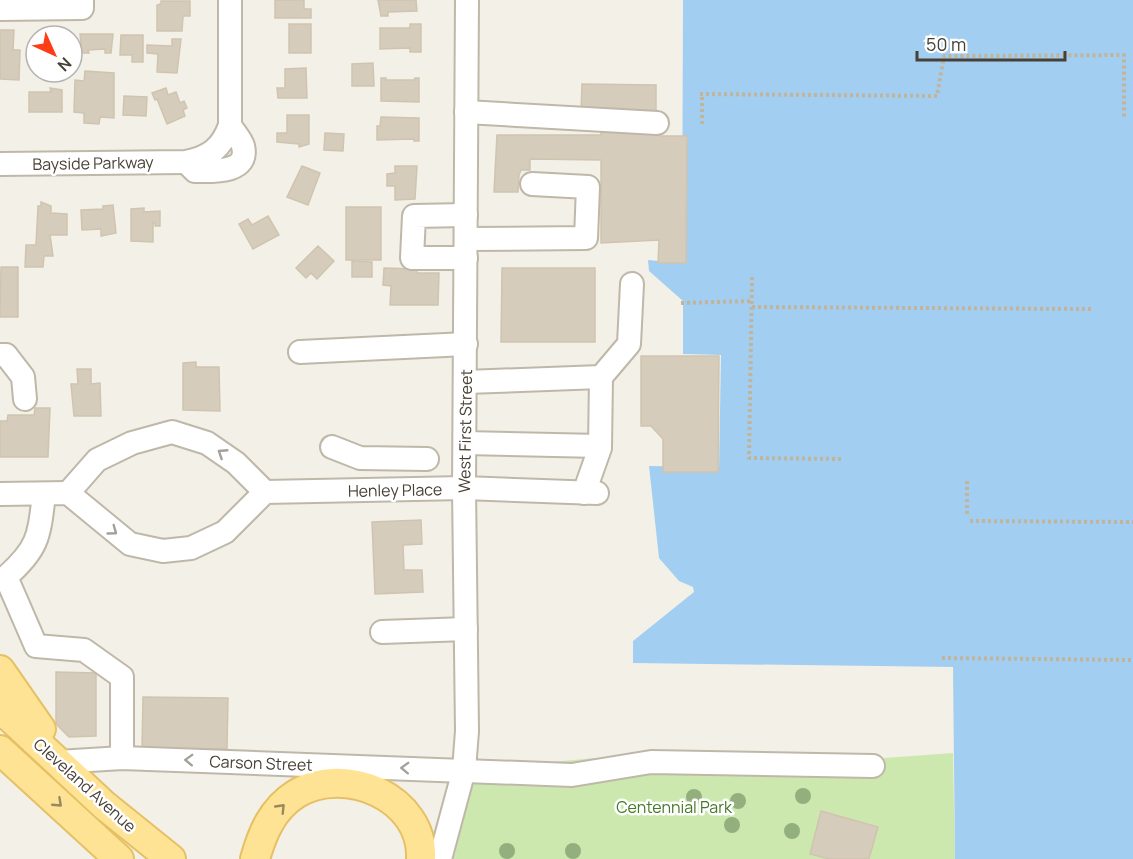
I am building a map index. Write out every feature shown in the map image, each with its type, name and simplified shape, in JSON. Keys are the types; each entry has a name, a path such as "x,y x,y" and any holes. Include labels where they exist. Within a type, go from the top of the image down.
{"main road":[{"path":"0,670 52,745 58,762"},
{"name":"Cleveland Avenue","path":"0,708 104,805 171,859"},
{"name":"Cleveland Avenue","path":"7,757 118,859"},
{"path":"255,859 261,837 270,820 294,795 313,786 348,783 371,788 404,812 416,830 421,859"}],"street":[{"path":"0,9 82,8 82,0"},
{"name":"Bayside Parkway","path":"0,164 186,162 203,159 225,140 230,125 230,0"},
{"name":"West First Street","path":"440,859 464,770 468,731 464,488 466,0"},
{"path":"466,112 657,123"},
{"path":"466,215 414,216 412,258 466,249 586,238 588,187 532,184"},
{"path":"465,443 600,446 601,377 629,344 632,284"},
{"path":"300,352 466,344"},
{"path":"0,355 6,356 23,377 26,399"},
{"path":"466,382 601,377"},
{"path":"0,494 68,493 130,544 163,551 191,548 225,532 265,492 236,463 207,443 172,432 132,443 97,460 68,493"},
{"name":"Henley Place","path":"265,492 464,488 591,493 600,446"},
{"path":"332,447 360,458 427,459"},
{"path":"360,458 360,490"},
{"path":"44,494 39,535 27,558 6,577 36,646 84,650 122,677 122,758"},
{"path":"382,633 466,630"},
{"name":"Carson Street","path":"58,762 122,758 572,775 651,762 873,766"}],"path":[{"path":"702,124 701,95 937,96 944,56 1124,55 1124,118"},
{"path":"752,277 749,458 842,459"},
{"path":"681,303 1093,309"},
{"path":"967,481 967,515"},
{"path":"969,521 1133,522"},
{"path":"942,658 1133,660"}],"green space":[{"name":"Centennial Park","path":"953,753 955,859 440,859 464,770 639,754 870,759"}],"water":[{"path":"683,0 1133,0 1133,859 955,859 953,667 633,663 633,641 694,592 693,587 679,581 659,558 649,466 719,467 721,355 683,354 683,301 649,271 648,260 682,263"}],"building":[{"path":"275,0 304,0 304,9 311,9 311,18 275,18"},
{"path":"378,0 416,0 417,11 388,12 388,16 381,16"},
{"path":"161,1 190,1 190,16 183,16 182,31 157,31 157,5 161,4"},
{"path":"289,24 311,24 311,53 289,53"},
{"path":"410,24 421,24 421,52 410,52 410,48 380,49 380,28 410,28"},
{"path":"0,30 14,30 13,50 20,50 19,80 0,79"},
{"path":"84,34 113,34 111,53 105,53 105,49 88,50 89,53 84,53"},
{"path":"121,35 143,35 143,62 132,62 132,55 120,55"},
{"path":"172,39 181,39 177,73 157,72 158,54 147,53 147,45 172,46"},
{"path":"373,63 374,86 352,86 352,64"},
{"path":"306,68 307,98 278,98 277,88 285,88 285,69"},
{"path":"85,71 114,73 114,118 100,117 99,124 84,123 84,113 74,112 75,84 84,84"},
{"path":"381,78 414,80 419,78 419,102 381,101"},
{"path":"582,84 656,85 656,113 581,113"},
{"path":"50,88 62,90 62,112 29,112 29,92 51,92"},
{"path":"166,88 168,95 176,92 180,103 184,101 187,108 183,110 185,116 167,124 157,99 155,100 152,93"},
{"path":"124,96 147,97 146,116 123,115"},
{"path":"287,115 309,115 309,144 299,147 299,144 277,142 277,133 287,133"},
{"path":"381,117 419,118 419,141 414,141 414,139 377,140 377,126 380,126"},
{"path":"601,132 659,132 659,136 687,136 686,263 658,263 659,240 601,243 601,160 530,159 530,170 521,170 519,175 518,192 494,192 497,135 601,135"},
{"path":"325,133 344,134 343,151 324,150"},
{"path":"302,166 320,173 308,205 287,197"},
{"path":"395,166 417,166 415,199 395,200 395,186 387,186 387,174 395,173"},
{"path":"41,202 51,206 51,213 67,214 67,235 50,235 53,256 44,256 43,267 25,267 26,245 36,245 38,206 41,206"},
{"path":"113,205 116,233 101,236 101,229 82,230 81,210 103,209 103,206"},
{"path":"346,207 381,207 381,260 346,260"},
{"path":"144,208 144,212 160,211 160,226 155,226 153,222 153,242 131,241 131,209"},
{"path":"268,216 279,235 253,249 239,224 248,219 252,225"},
{"path":"318,246 334,261 317,279 311,273 306,278 296,268"},
{"path":"352,261 372,262 372,277 352,277"},
{"path":"1,267 18,267 18,317 0,317"},
{"path":"384,268 417,269 417,273 439,273 438,305 390,305 391,286 383,285"},
{"path":"502,268 595,268 595,342 501,342"},
{"path":"641,356 719,356 718,472 663,472 663,439 651,426 641,426"},
{"path":"196,362 196,367 219,367 220,411 183,410 183,363"},
{"path":"77,369 91,369 91,384 100,383 101,416 74,416 71,384 78,384"},
{"path":"35,408 50,408 48,457 0,457 0,421 7,421 8,415 34,415"},
{"path":"421,520 422,544 403,545 404,570 422,570 423,592 375,594 372,522"},
{"path":"56,672 96,673 96,736 69,737 56,724"},
{"path":"143,697 228,698 227,749 142,748"},
{"path":"821,811 878,827 869,859 829,859 810,854"}]}
